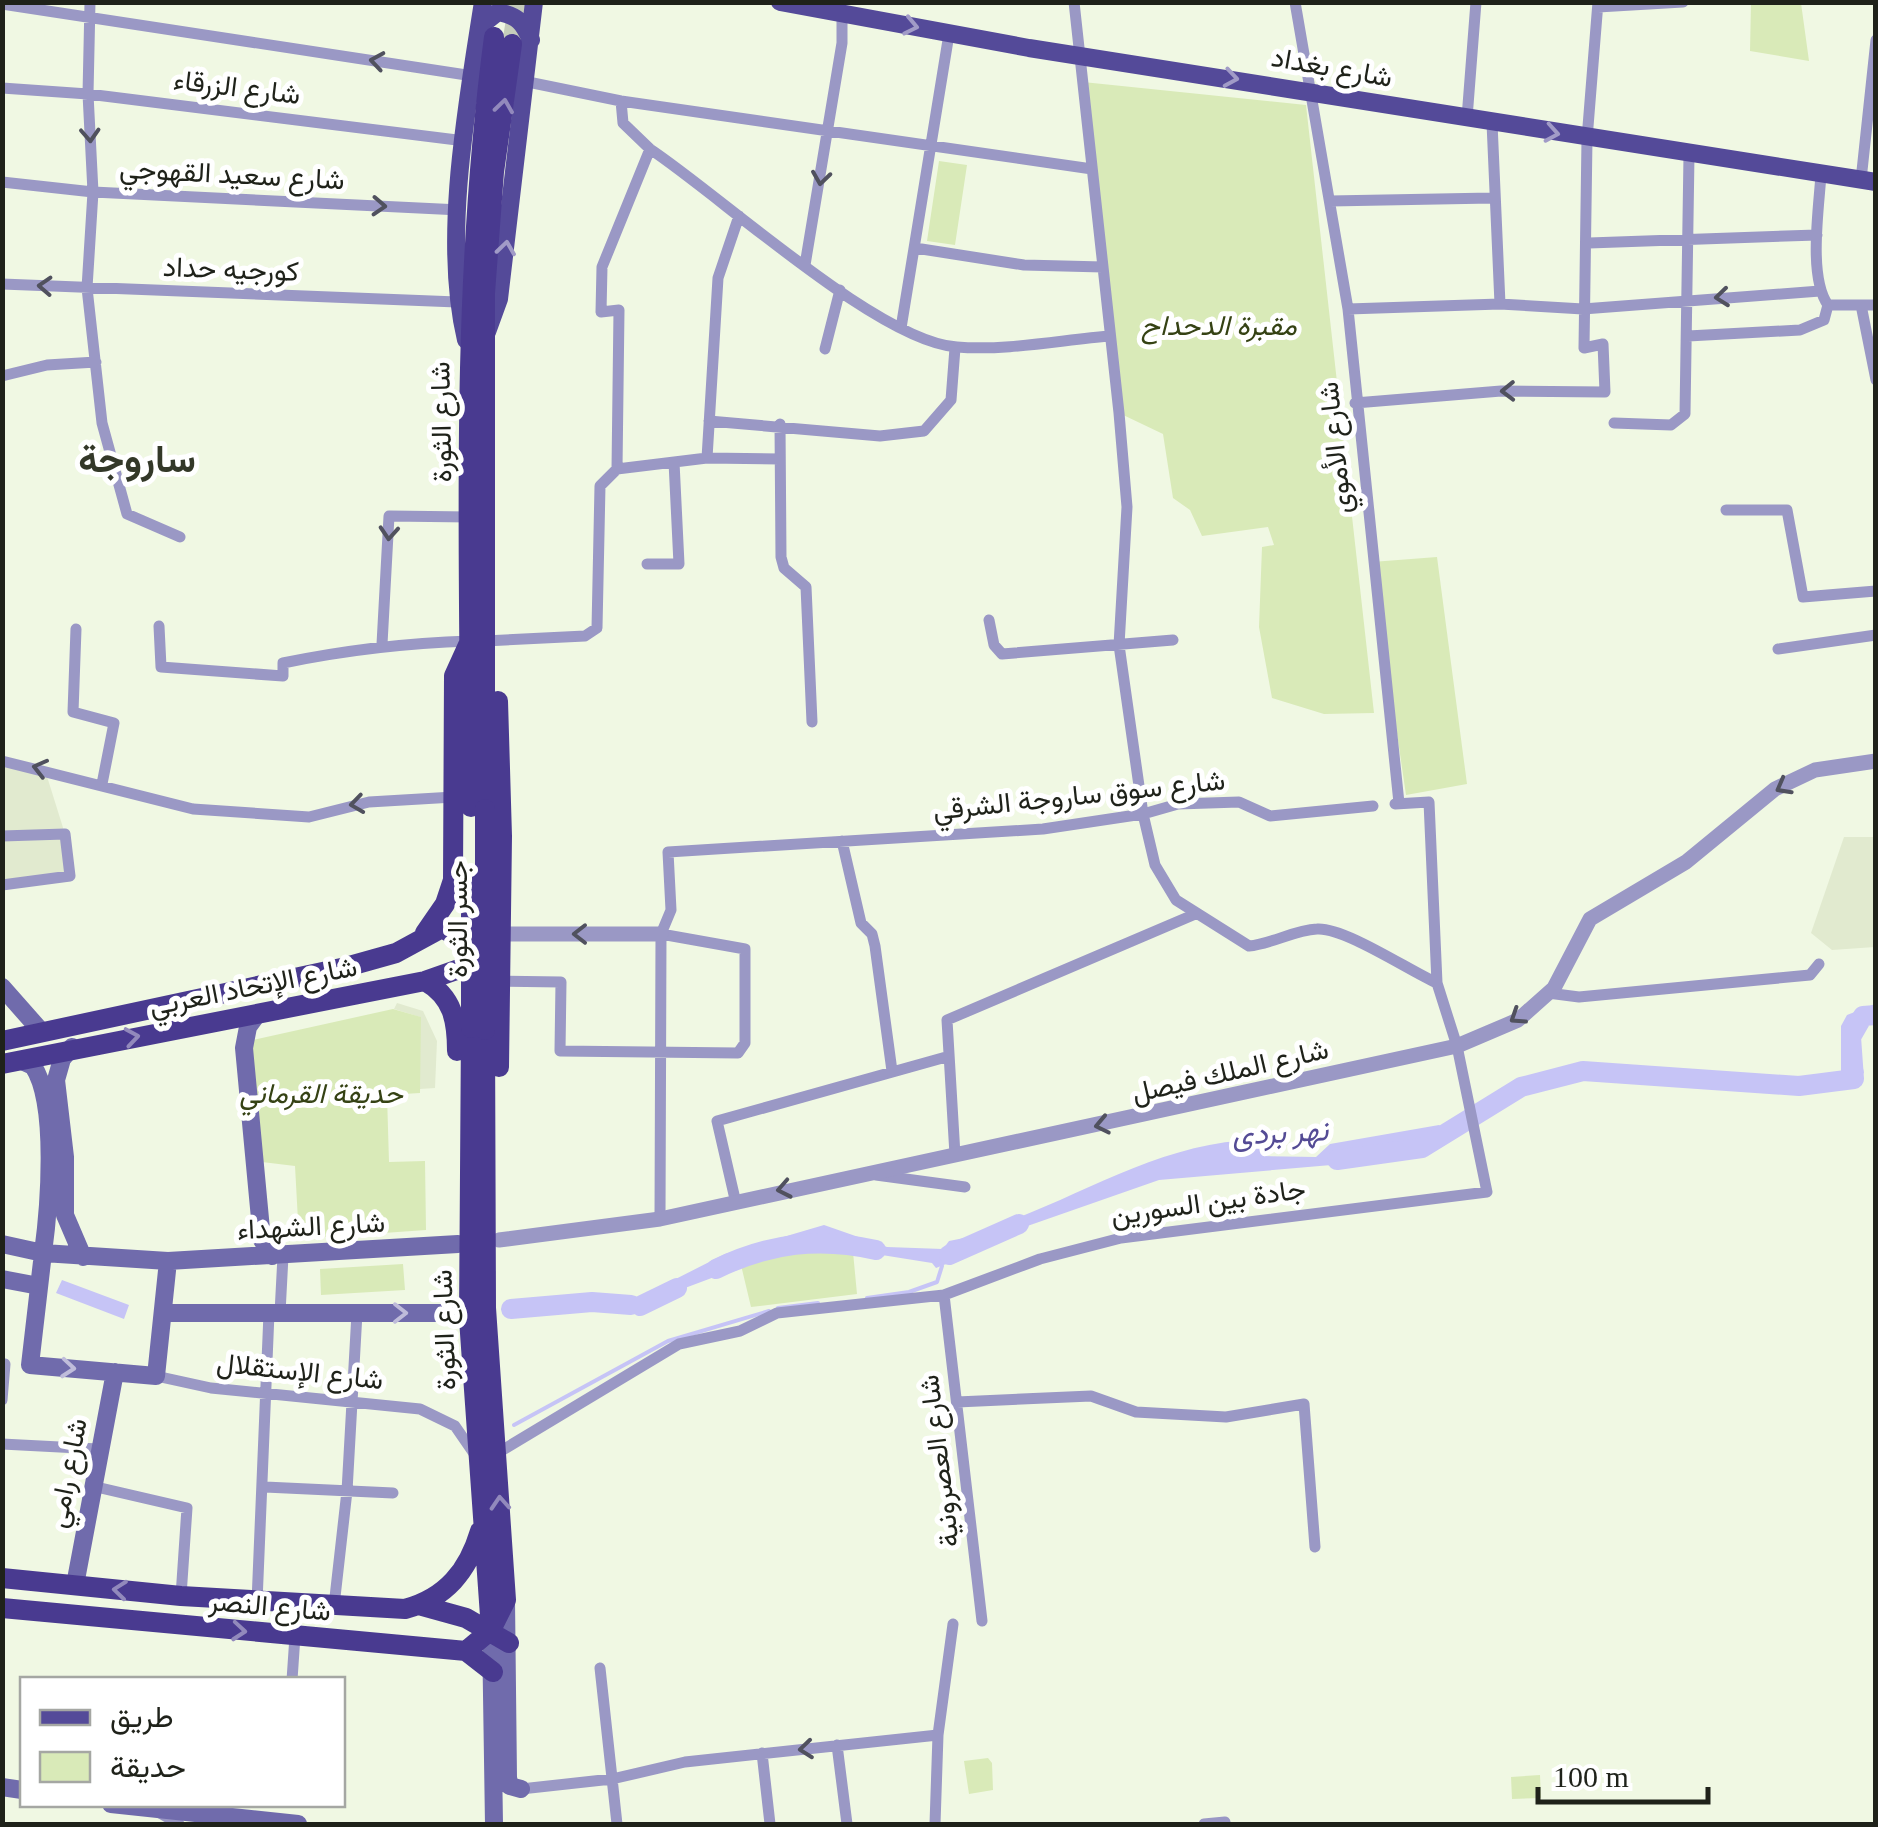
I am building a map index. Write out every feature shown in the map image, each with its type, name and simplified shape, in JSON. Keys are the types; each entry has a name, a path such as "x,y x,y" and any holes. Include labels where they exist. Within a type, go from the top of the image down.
{"highway":[{"name":"شارع الثورة","path":"480,644 470,517 477,163 504,37"},
{"name":"شارع الثورة","path":"470,804 480,644 475,343"},
{"path":"423,935 445,904 452,880 456,826 470,804 454,676 480,644"},
{"path":"425,981 478,1026 499,1240 494,1296 474,1311 459,1282 458,1244 478,1026 498,980 502,877 498,698 480,644"},
{"name":"جسر الثورة","path":"470,804 478,1026"},
{"path":"456,826 476,835 491,832 502,822"},
{"path":"452,880 476,870 502,877"},
{"path":"423,935 442,928 459,934 468,950 462,968"},
{"name":"شارع الإتحاد العربي","path":"11,1062 72,1047 256,1016 425,981 462,968 493,946 500,934"},
{"name":"شارع الإتحاد العربي","path":"7,1038 346,967 396,953 423,935"},
{"name":"شارع الثورة","path":"478,1026 474,1311 506,1600 500,1637"},
{"name":"شارع الثورة","path":"488,1457 483,1520 500,1637"},
{"path":"420,1605 440,1595 461,1573 483,1520"},
{"name":"شارع النصر","path":"2,1578 257,1602 389,1610 420,1605"},
{"path":"283,1603 293,1619 289,1635"},
{"path":"420,1605 466,1618 500,1637"},
{"name":"شارع النصر","path":"2,1608 466,1650"},
{"path":"466,1618 474,1634 466,1650"},
{"path":"466,1650 500,1637"},
{"path":"466,1650 493,1672"}],"main road":[{"path":"475,343 499,298 528,82 483,2"},
{"path":"475,343 457,302 460,210 473,76 534,2"},
{"name":"شارع بغداد","path":"780,2 949,34 1310,89 1587,139 1868,181"},
{"path":"2,987 40,1030"},
{"path":"240,1258 252,1240 244,1041 256,1016"},
{"path":"222,1022 235,1050 262,1240 277,1256"},
{"path":"72,1047 62,1059 56,1080 66,1225 83,1257"},
{"path":"11,1062 38,1072 50,1156 30,1365 156,1376 168,1261"},
{"name":"شارع الشهداء","path":"2,1244 43,1253 168,1261 458,1244"},
{"path":"2,1278 39,1286"},
{"path":"162,1313 474,1311"},
{"name":"شارع رامي","path":"75,1585 98,1449 116,1372"},
{"path":"494,1824 493,1672 500,1637"},
{"path":"500,1637 508,1778 510,1786 521,1789"},
{"path":"129,1807 298,1824"}],"street":[{"path":"90,2 88,94 93,192 87,288 102,423 127,514 180,537"},
{"path":"1074,2 1127,508 1119,645 1143,814 1155,865 1176,900 1248,946 1324,928 1356,940 1390,962 1437,983 1457,1046"},
{"name":"شارع الأموي","path":"1295,2 1348,309 1397,804 1429,802 1437,983"},
{"path":"1467,118 1476,2"},
{"path":"1355,403 1501,390 1605,392 1603,344 1584,348 1583,309 1589,243 1587,139 1598,5 1683,2"},
{"path":"2,4 473,76"},
{"path":"805,265 842,43 842,12"},
{"path":"901,328 949,34"},
{"path":"1868,181 1876,40"},
{"path":"528,82 621,101 1092,169"},
{"name":"شارع الزرقاء","path":"2,88 88,94 465,140"},
{"path":"621,101 623,123 650,149 840,290 924,341 955,348 1110,336"},
{"path":"1492,123 1492,198 1500,304"},
{"path":"616,469 619,310 601,312 602,267 650,149"},
{"path":"1614,423 1671,426 1683,420 1688,336 1689,155"},
{"path":"1688,336 1815,327 1824,320 1828,305 1820,291 1816,236 1821,174"},
{"name":"شارع سعيد القهوجي","path":"2,182 93,192 460,210"},
{"path":"1330,201 1492,198"},
{"path":"707,458 718,278 739,216"},
{"path":"1589,243 1688,243 1816,236"},
{"path":"915,248 1024,265 1103,267"},
{"name":"كورجيه حداد","path":"2,284 457,302"},
{"path":"825,349 840,290"},
{"path":"1348,309 1500,304 1583,309 1820,291"},
{"path":"1828,305 1876,305"},
{"path":"1862,305 1876,380"},
{"path":"710,421 780,424 880,436 924,431 950,400 955,348"},
{"path":"2,376 48,365 96,362"},
{"path":"780,424 780,556 784,568 802,581 806,591 812,722"},
{"path":"160,626 161,667 283,676 284,662 382,644 480,644 585,636 597,628 600,486 616,469 707,458 780,459"},
{"path":"647,564 679,564 674,462"},
{"path":"1726,510 1787,510 1803,597 1876,591"},
{"path":"382,644 390,516 470,517"},
{"path":"989,620 994,645 1002,654 1173,640"},
{"path":"76,629 73,712 114,723 102,784"},
{"path":"1778,649 1876,636"},
{"path":"2,761 193,809 309,816 369,802 470,804"},
{"name":"شارع الملك فيصل","path":"499,1240 660,1218 1457,1046 1518,1020 1548,993 1590,919 1686,862 1775,789 1815,770 1876,761"},
{"name":"شارع سوق ساروجة الشرقي","path":"661,934 671,910 668,852 1043,829 1143,814 1178,804 1239,802 1270,816 1373,806"},
{"path":"2,836 65,834 70,876 2,885"},
{"path":"842,841 861,923 872,934 875,946 892,1071"},
{"path":"956,1155 946,1058 947,1020 1194,915"},
{"path":"498,980 561,982 560,1051 661,1055 738,1053 744,1049 746,955 738,945 661,934 500,934"},
{"path":"660,1218 661,934"},
{"path":"1548,993 1579,996 1810,975 1819,964"},
{"name":"جادة بين السورين","path":"488,1457 679,1344 740,1332 777,1314 944,1295 1040,1259 1121,1238 1486,1192 1457,1046"},
{"path":"735,1199 717,1121 946,1058"},
{"path":"864,1173 965,1188"},
{"path":"257,1602 265,1393 277,1256"},
{"name":"شارع العصرونية","path":"944,1295 982,1621"},
{"path":"334,1606 347,1491 357,1313"},
{"path":"2,1400 4,1364 30,1365"},
{"name":"شارع الإستقلال","path":"156,1376 438,1415 488,1457"},
{"path":"957,1402 1091,1396 1136,1412 1226,1417 1304,1404 1315,1547"},
{"path":"2,1444 98,1449"},
{"path":"92,1486 187,1508 181,1596"},
{"path":"264,1487 393,1494"},
{"path":"935,1824 938,1734 953,1624"},
{"path":"289,1635 292,1677"},
{"path":"600,1668 617,1824"},
{"path":"521,1789 612,1779 685,1762 938,1734"},
{"path":"838,1745 847,1824"},
{"path":"762,1754 770,1824"},
{"path":"160,1812 179,1824"},
{"path":"1204,1824 1226,1822"}],"shaded area":[{"path":"3,761 45,770 65,834 70,876 3,890"},
{"path":"1844,837 1875,837 1875,947 1832,950 1811,933"},
{"path":"397,1003 423,1011 437,1041 435,1088 420,1089 420,1017 394,1009"}],"green space":[{"path":"1751,3 1801,3 1809,61 1750,51"},
{"name":"مقبرة الدحداح","path":"1083,82 1306,105 1374,713 1324,714 1272,698 1259,627 1262,547 1274,545 1268,527 1202,536 1190,510 1173,498 1163,434 1119,413"},
{"path":"939,161 967,165 955,245 927,241"},
{"path":"1437,557 1467,784 1406,795 1372,562"},
{"name":"حديقة القرماني","path":"393,1009 421,1017 420,1093 387,1095 389,1162 425,1161 426,1230 299,1239 295,1166 262,1162 248,1041"},
{"path":"831,1245 853,1252 857,1294 751,1307 741,1265 765,1255"},
{"path":"403,1264 405,1290 321,1295 320,1269"},
{"path":"988,1758 992,1763 993,1790 969,1794 964,1761"},
{"path":"1540,1775 1541,1798 1512,1799 1511,1777"}],"water":[{"path":"1875,1004 1875,1020 1855,1030 1864,1073 1854,1079 1831,1082 1841,1074 1841,1026 1847,1015"},
{"path":"1439,1125 1449,1131 1422,1148 1353,1158 1343,1164 1159,1180 1016,1230 999,1242 993,1227 1188,1150 1257,1140 1263,1156 1316,1157 1330,1144"},
{"path":"824,1225 887,1247 943,1249 949,1241 964,1238 971,1245 969,1255 936,1268 932,1263 863,1252 833,1240 788,1244 741,1257 717,1276 653,1300 652,1291 725,1254"},
{"path":"62,1280 129,1305 124,1319 56,1293"}],"waterway":[{"name":"نهر بردى","path":"1337,1160 1422,1148 1521,1087 1583,1071 1799,1086 1854,1079 1851,1037 1863,1016 1876,1015"},
{"name":"نهر بردى","path":"949,1255 1019,1224"},
{"name":"نهر بردى","path":"716,1269 755,1253 795,1245 835,1244 876,1250"},
{"path":"867,1298 909,1292 937,1282 942,1266"},
{"name":"نهر بردى","path":"640,1306 677,1288"},
{"name":"نهر بردى","path":"511,1309 592,1302 631,1305"},
{"path":"778,1308 818,1303"},
{"path":"514,1425 668,1341 769,1311"}],"tunnel":[{"path":"512,44 519,2"}],"district":[{"name":"ساروجة","path":"137,459"}]}
